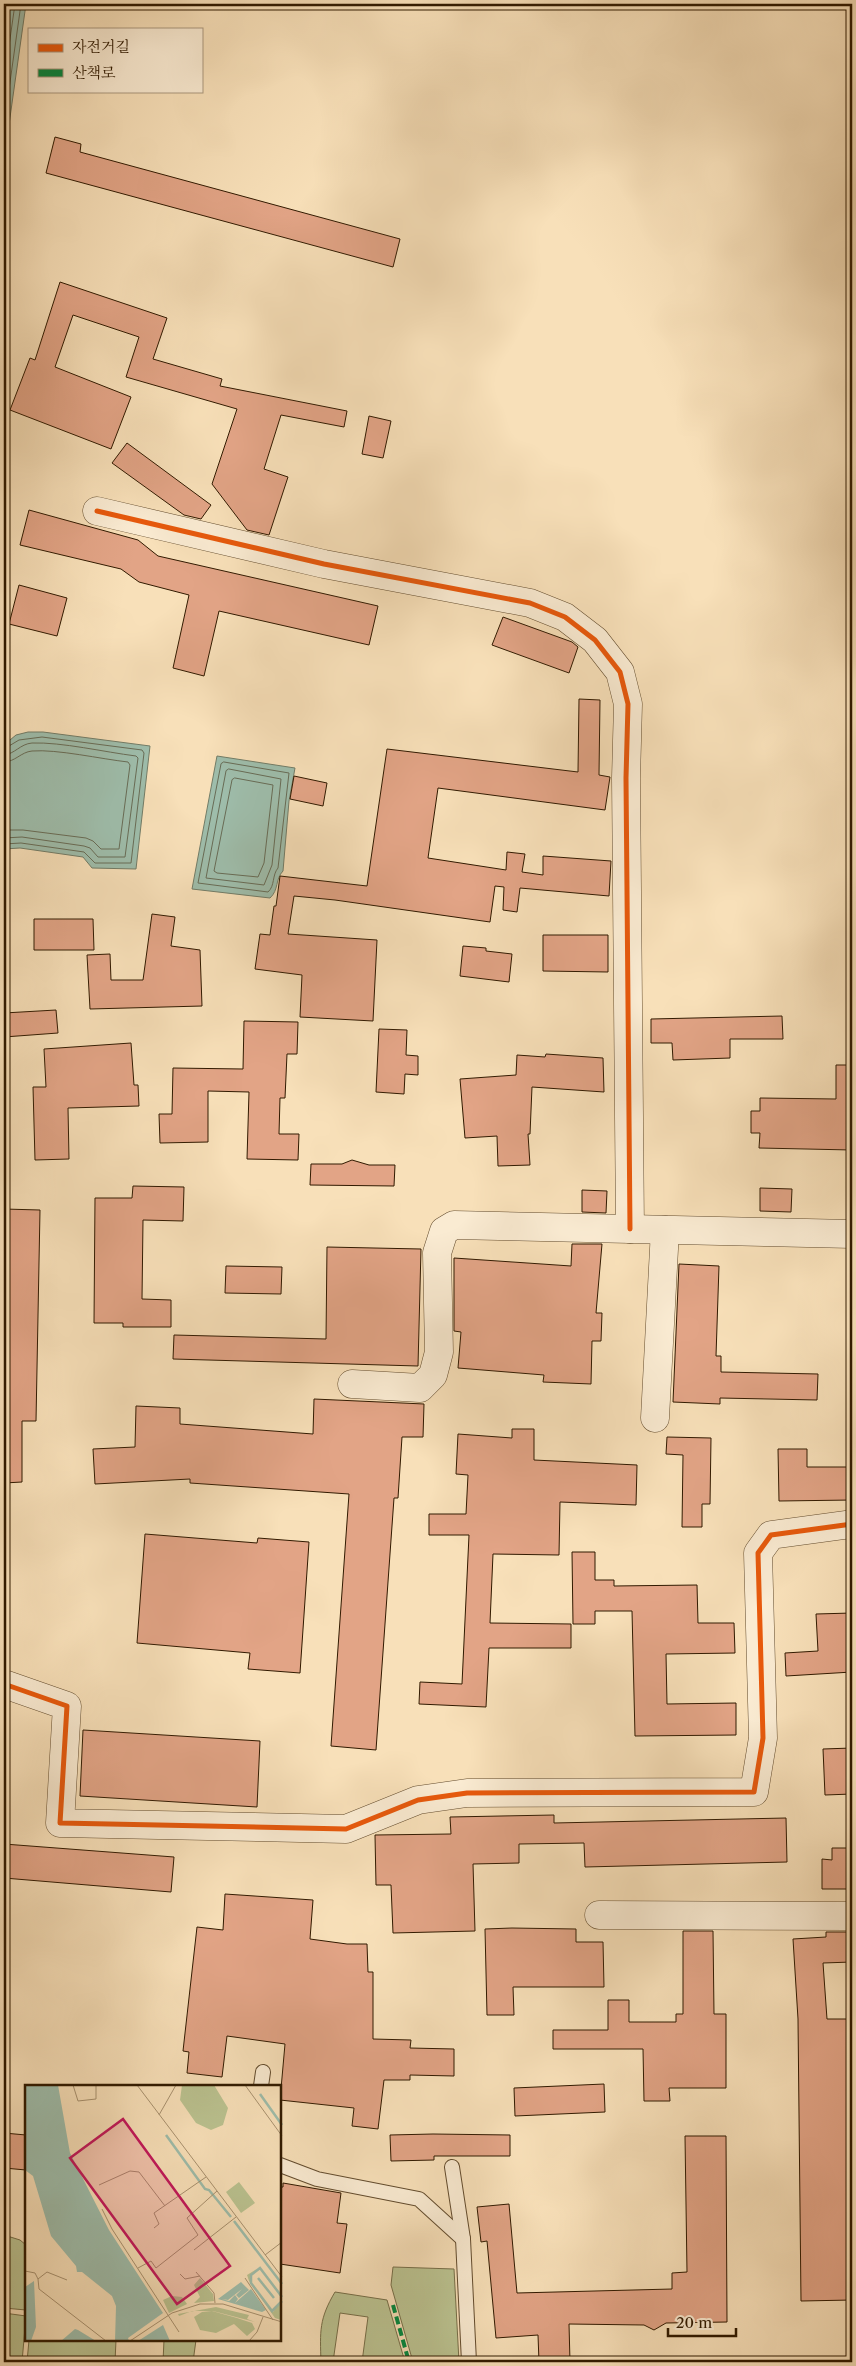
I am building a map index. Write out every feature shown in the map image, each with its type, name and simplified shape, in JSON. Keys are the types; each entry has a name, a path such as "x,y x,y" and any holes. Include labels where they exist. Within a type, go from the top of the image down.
{"street":[{"path":"97,512 324,564 530,602 573,622 595,640 620,672 628,704 626,788 630,1229"},
{"path":"352,1384 420,1388 433,1376 439,1352 437,1253 444,1231 454,1225 852,1234"},
{"path":"655,1418 665,1230"},
{"path":"4,1684 67,1706 60,1823 346,1829 418,1800 467,1792 754,1792 763,1738 758,1553 771,1535 852,1524"},
{"path":"599,1915 852,1916"}],"lane":[{"path":"281,2165 317,2179 419,2199 463,2239"},
{"path":"452,2167 463,2239 469,2362"}],"green space":[{"path":"4,2235 20,2240 25,2244 25,2310 4,2308"},
{"path":"393,2267 454,2269 459,2362 413,2362 391,2285"},
{"path":"335,2292 387,2300 405,2362 362,2362 368,2317 340,2313 333,2362 321,2362 323,2318"},
{"path":"4,2313 25,2316 22,2362 4,2360"},
{"path":"29,2341 116,2341 115,2362 27,2362"},
{"path":"164,2341 196,2341 193,2362 163,2362"}],"water":[{"path":"4,4 26,4 4,160"},
{"path":"28,732 43,732 150,746 136,869 92,868 83,857 20,848 4,849 4,745 16,735"},
{"path":"217,756 295,768 289,801 283,871 279,877 275,892 270,898 192,889"}],"building":[{"path":"55,137 81,144 80,152 400,239 393,267 46,173"},
{"path":"60,282 167,318 153,359 222,379 220,386 347,411 344,427 281,415 264,469 288,477 269,535 247,530 212,484 237,409 126,377 139,337 73,315 55,367 131,397 111,449 10,410 30,358 35,360"},
{"path":"369,416 391,421 383,458 362,454"},
{"path":"127,443 211,505 201,519 184,515 112,463"},
{"path":"29,510 138,540 158,556 378,606 369,645 219,611 204,676 173,668 189,595 139,582 121,569 20,545"},
{"path":"19,585 67,598 57,636 9,624"},
{"path":"503,617 572,642 578,647 569,673 492,645"},
{"path":"579,699 600,700 599,775 610,777 605,810 438,788 428,858 506,870 507,852 525,854 522,872 543,875 543,856 611,861 609,896 520,888 517,912 503,910 504,887 495,886 490,922 294,896 288,934 377,940 373,1021 300,1017 302,975 255,969 260,934 270,935 280,876 367,886 387,749 578,772"},
{"path":"294,776 327,783 323,806 290,799"},
{"path":"152,914 175,917 171,946 200,950 202,1006 90,1009 87,955 110,954 111,980 143,980"},
{"path":"34,919 93,919 94,950 34,950"},
{"path":"543,935 608,935 608,972 543,971"},
{"path":"463,946 486,948 486,951 512,954 509,982 460,976"},
{"path":"56,1010 58,1033 4,1037 4,1013"},
{"path":"782,1016 783,1039 730,1039 730,1058 673,1060 672,1043 651,1043 651,1019"},
{"path":"244,1021 298,1022 297,1054 287,1054 285,1098 280,1098 279,1134 299,1134 298,1160 247,1159 249,1092 208,1091 208,1142 160,1143 159,1114 172,1114 173,1068 243,1069"},
{"path":"379,1029 407,1030 406,1055 418,1056 418,1075 405,1074 404,1094 376,1092"},
{"path":"131,1043 134,1085 138,1085 139,1106 68,1108 69,1159 35,1160 33,1087 46,1087 44,1049"},
{"path":"546,1054 603,1058 604,1092 532,1087 530,1134 528,1134 530,1165 498,1166 497,1136 465,1138 460,1079 516,1075 517,1055 545,1057"},
{"path":"836,1065 852,1065 852,1150 759,1148 760,1133 751,1133 751,1111 760,1111 760,1098 836,1099"},
{"path":"352,1160 369,1165 395,1165 394,1186 310,1185 311,1164 342,1164"},
{"path":"133,1186 184,1187 183,1221 143,1220 142,1299 171,1300 171,1327 123,1327 123,1323 94,1323 95,1198 132,1198"},
{"path":"760,1188 792,1189 791,1212 760,1211"},
{"path":"582,1190 607,1191 606,1213 582,1212"},
{"path":"4,1209 40,1210 36,1421 22,1421 22,1482 4,1483"},
{"path":"572,1244 602,1244 596,1313 602,1313 601,1341 592,1341 591,1384 543,1382 544,1375 458,1368 461,1332 454,1331 454,1258 571,1266"},
{"path":"327,1247 421,1249 418,1366 173,1359 174,1335 326,1339"},
{"path":"679,1264 719,1266 716,1356 721,1356 721,1372 818,1374 817,1400 720,1398 720,1404 673,1402"},
{"path":"226,1266 282,1267 281,1294 225,1293"},
{"path":"314,1399 424,1404 423,1437 402,1437 398,1498 394,1498 376,1750 331,1746 349,1494 190,1483 190,1479 95,1484 93,1449 135,1447 136,1406 180,1408 180,1424 313,1434"},
{"path":"512,1429 534,1429 534,1460 637,1465 636,1505 560,1502 559,1555 493,1554 490,1623 571,1624 571,1648 489,1648 486,1707 419,1704 420,1682 462,1684 469,1535 429,1535 429,1514 466,1514 468,1475 456,1474 458,1434 512,1438"},
{"path":"667,1437 711,1438 710,1504 702,1504 702,1527 682,1527 683,1455 666,1454"},
{"path":"778,1449 807,1449 807,1467 852,1467 852,1500 779,1501"},
{"path":"145,1534 257,1543 258,1538 309,1542 300,1673 248,1669 250,1653 137,1643"},
{"path":"572,1552 595,1552 595,1580 614,1580 614,1586 697,1585 698,1623 734,1623 735,1653 666,1654 667,1704 736,1703 736,1735 635,1736 632,1611 595,1611 595,1624 573,1624"},
{"path":"852,1613 852,1672 786,1676 785,1653 818,1651 816,1614"},
{"path":"83,1730 260,1741 257,1807 80,1796"},
{"path":"852,1748 852,1794 825,1795 823,1749"},
{"path":"554,1815 554,1823 786,1818 787,1862 585,1867 584,1843 519,1844 519,1863 473,1864 475,1931 393,1933 391,1885 376,1885 375,1835 451,1834 450,1817"},
{"path":"4,1844 174,1857 171,1892 4,1878"},
{"path":"832,1848 852,1848 852,1889 822,1889 822,1859 832,1860"},
{"path":"225,1894 313,1900 310,1939 347,1944 367,1944 368,1972 373,1972 373,2039 411,2040 410,2048 454,2049 454,2076 410,2075 410,2080 384,2080 378,2129 352,2126 354,2108 281,2100 285,2044 227,2036 222,2077 187,2073 189,2052 183,2051 197,1927 223,1930"},
{"path":"485,1929 576,1929 576,1942 603,1942 604,1987 513,1987 514,2015 487,2015"},
{"path":"683,1931 713,1931 714,2014 726,2014 726,2088 669,2088 670,2101 644,2101 643,2049 553,2049 553,2030 608,2030 608,2000 629,2000 629,2022 676,2022 676,2014 683,2014"},
{"path":"826,1932 852,1932 852,1962 823,1963 827,2019 852,2019 852,2300 801,2301 798,2019 793,1939 826,1937"},
{"path":"604,2084 605,2112 515,2116 514,2088"},
{"path":"4,2133 25,2135 25,2170 4,2168"},
{"path":"390,2135 510,2135 510,2156 434,2156 434,2160 391,2161"},
{"path":"685,2136 726,2136 727,2322 666,2323 654,2330 644,2325 569,2324 570,2362 539,2362 538,2335 496,2338 487,2241 481,2242 477,2207 509,2204 517,2293 672,2289 672,2273 687,2272"},
{"path":"283,2183 341,2193 337,2223 347,2224 340,2273 281,2264 281,2187 283,2187"}],"marked path":[{"path":"393,2305 409,2362"}],"cycle path":[{"path":"97,511 324,564 530,603 565,617 595,640 620,672 628,704 626,778 630,1229"},
{"path":"4,1684 67,1706 60,1823 346,1829 418,1800 467,1793 754,1792 763,1738 758,1553 771,1535 852,1524"}]}
